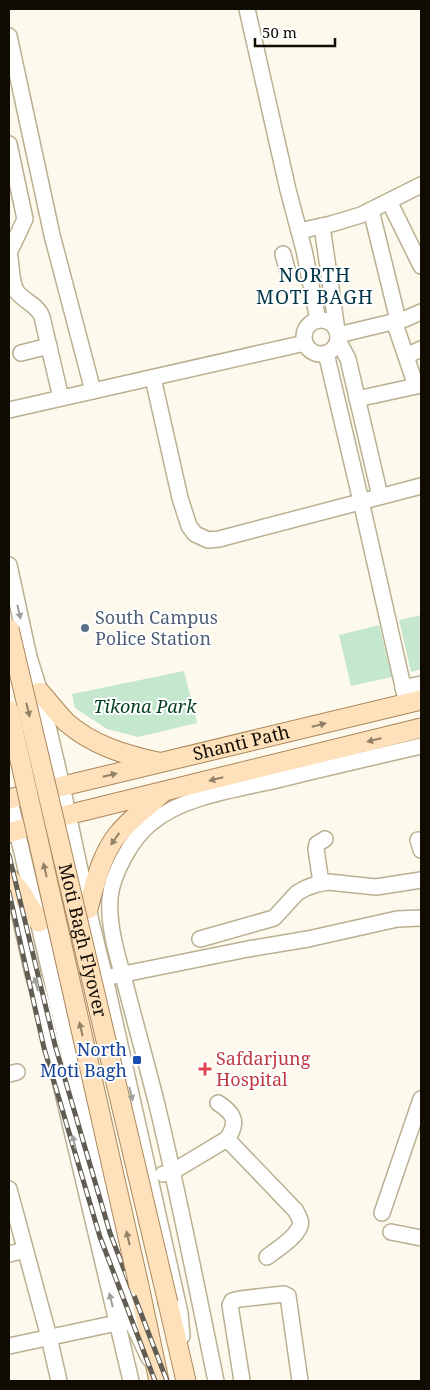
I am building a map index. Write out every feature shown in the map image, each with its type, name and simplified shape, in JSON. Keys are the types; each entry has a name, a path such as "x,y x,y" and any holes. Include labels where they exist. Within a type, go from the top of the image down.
{"main road":[{"name":"Moti Bagh Flyover","path":"9,628 185,1375"},
{"path":"40,692 66,722 92,741 122,753 163,763"},
{"name":"Shanti Path","path":"9,798 163,763 410,697"},
{"name":"Moti Bagh Flyover","path":"9,711 158,1377"},
{"name":"Shanti Path","path":"13,832 67,815 421,728"},
{"path":"89,915 102,863 110,846 119,833 162,793"},
{"path":"11,880 21,892 40,926"}],"street":[{"path":"247,9 300,231 318,320"},
{"path":"9,36 52,235 93,391"},
{"path":"9,144 25,219 9,253 15,287 13,294 40,312 61,398"},
{"path":"300,231 361,214 421,185"},
{"path":"388,201 421,266"},
{"path":"357,398 418,385 406,356 396,321 371,210"},
{"path":"322,226 338,335 334,349 326,354 311,351 305,343 306,328 318,320 329,322 338,335 348,359 380,496"},
{"path":"338,335 396,321 421,312"},
{"path":"9,410 305,343"},
{"path":"20,353 49,346"},
{"path":"406,356 421,349"},
{"path":"326,354 410,697"},
{"path":"153,378 180,498 189,526 195,534 208,540 219,539 421,486"},
{"path":"345,435 364,430"},
{"path":"9,565 29,657 40,692 62,786 89,915 105,978 180,1313 185,1375"},
{"path":"9,686 19,682 26,675 30,666 29,657"},
{"path":"410,697 421,684"},
{"path":"216,1381 157,1105 114,944 110,895 114,881 124,857 135,838 151,822 170,811 193,801 421,746"},
{"path":"9,798 13,832 40,926 63,1061 124,1322 131,1381"},
{"path":"321,884 316,848 317,844 325,839"},
{"path":"11,880 33,974 63,1061"},
{"path":"200,939 274,918 297,893 306,888 328,882 376,887 421,880"},
{"path":"40,926 89,915"},
{"path":"105,978 308,939 397,919 421,918"},
{"path":"382,1213 414,1142 421,1099"},
{"path":"149,1177 172,1172 227,1139 232,1132 233,1116 229,1110 218,1103"},
{"path":"227,1139 296,1211 300,1220 301,1226 293,1236 267,1257"},
{"path":"9,1189 59,1381"},
{"path":"391,1232 421,1238"},
{"path":"9,1254 25,1250"},
{"path":"242,1381 230,1305 232,1301 240,1299 280,1294 288,1296 300,1381"},
{"path":"9,1346 124,1322"},
{"path":"124,1322 158,1377"}],"green space":[{"path":"421,615 421,669 411,672 399,620"},
{"path":"379,625 392,677 351,686 339,635"},
{"name":"Tikona Park","path":"184,671 197,723 138,737 107,729 75,708 72,694"}],"railway":[{"path":"9,855 55,1045 110,1233 167,1381"},
{"path":"9,892 44,1048 100,1237 155,1381"}],"place":[{"name":"South Campus Police Station","path":"85,628"},
{"name":"North Moti Bagh","path":"137,1060"},
{"name":"Safdarjung Hospital","path":"205,1069"}],"district":[{"name":"NORTH MOTI BAGH","path":"315,286"}]}
